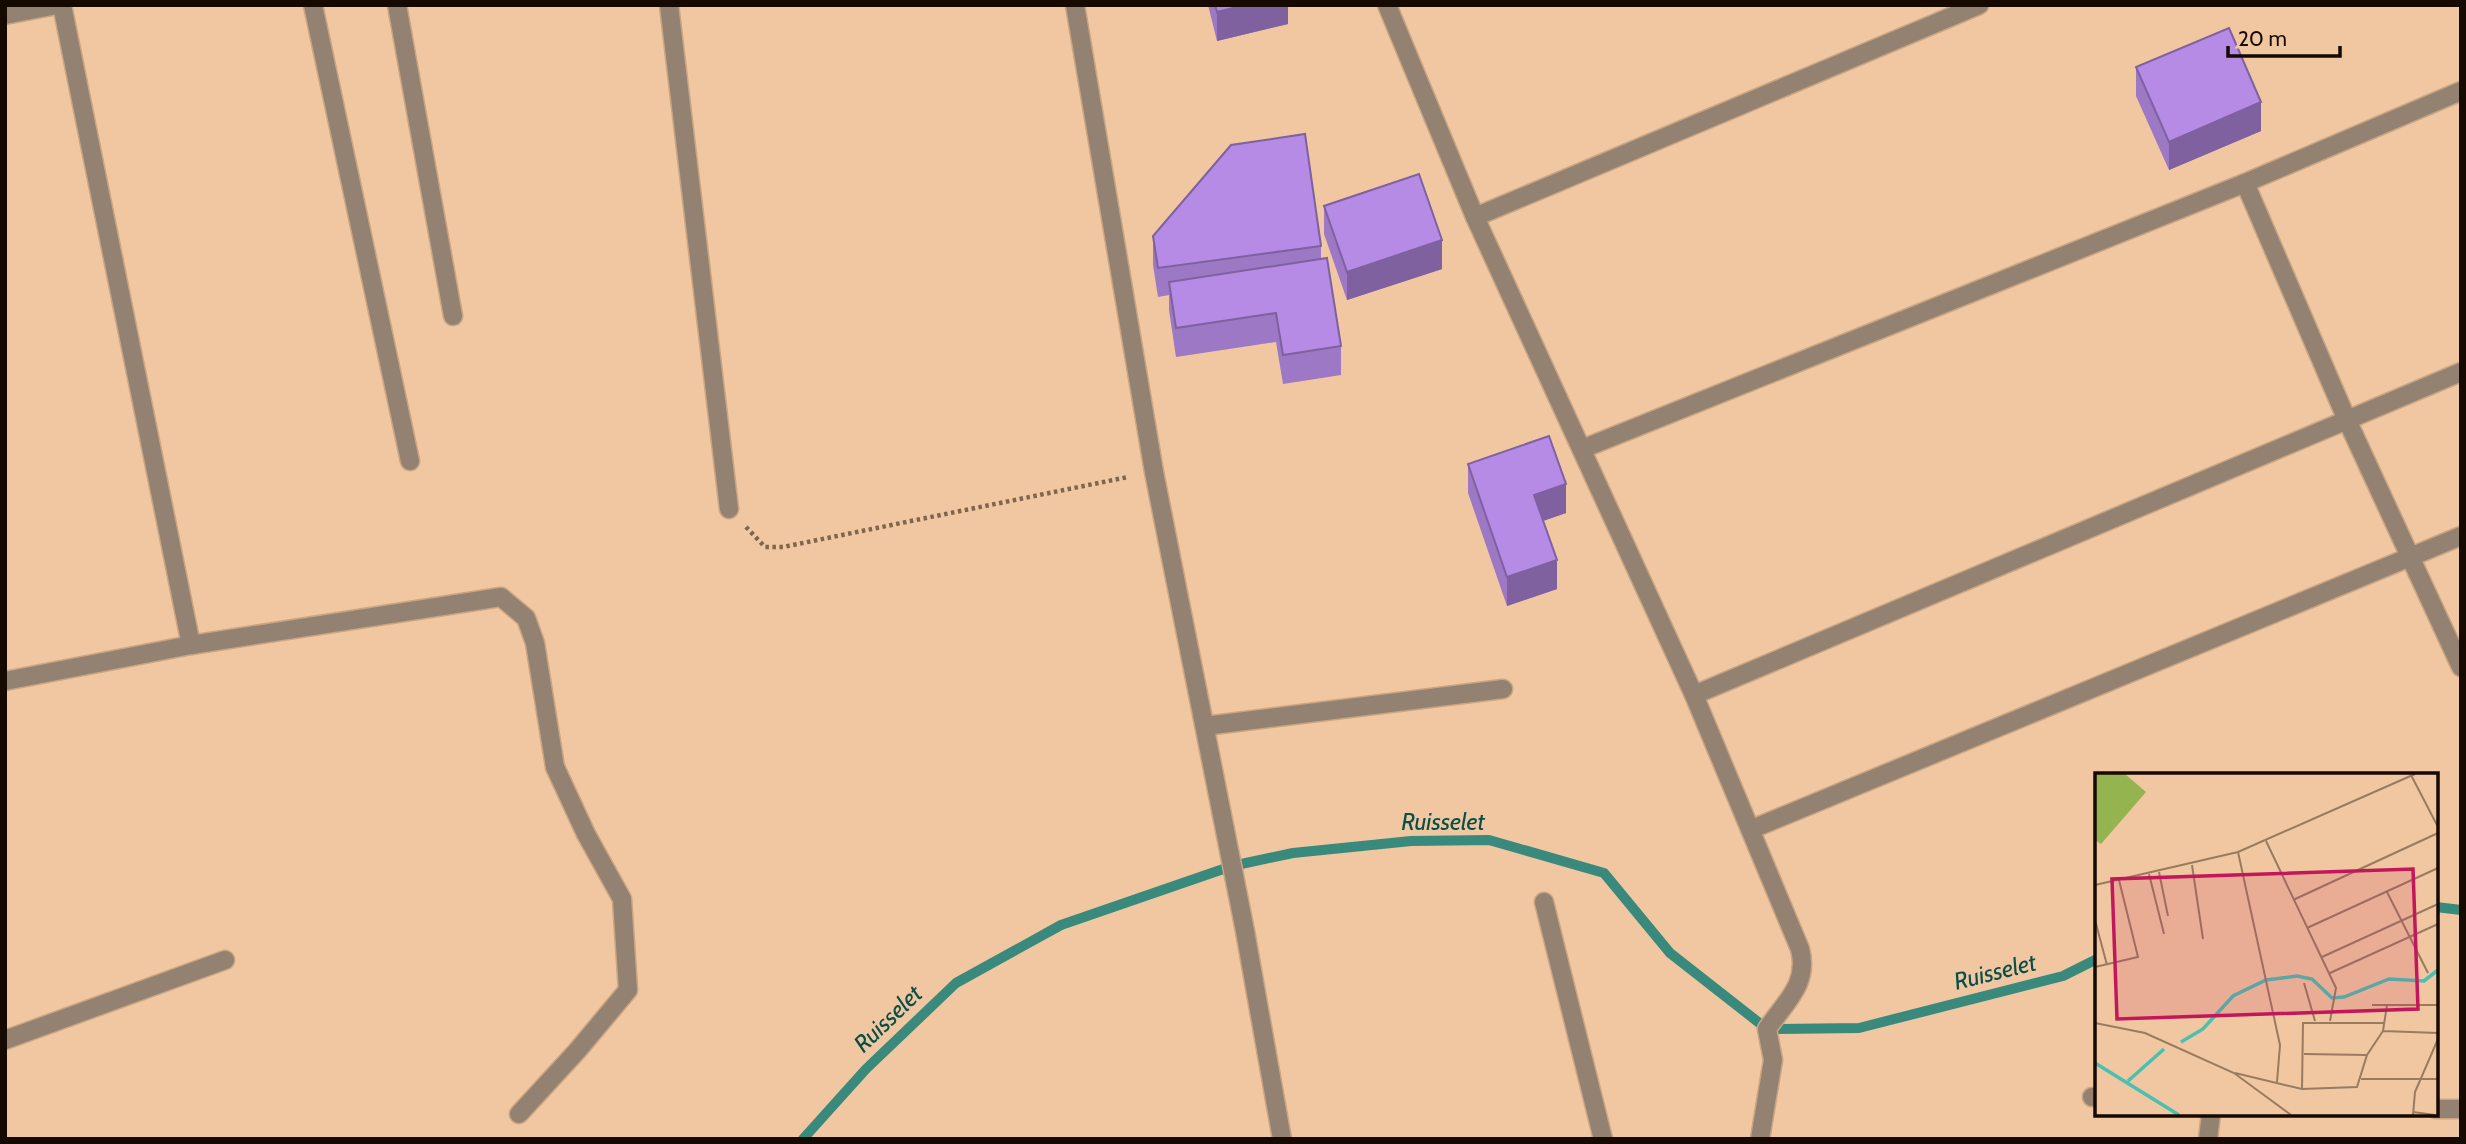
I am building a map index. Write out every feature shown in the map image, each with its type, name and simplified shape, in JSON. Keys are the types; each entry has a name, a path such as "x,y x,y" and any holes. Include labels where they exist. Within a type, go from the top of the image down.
{"street":[{"path":"5,15 60,5 191,645"},
{"path":"313,5 410,461"},
{"path":"397,5 453,316"},
{"path":"669,5 729,509"},
{"path":"1075,5 1154,472 1245,931 1282,1139"},
{"path":"1387,5 1475,217 1693,695 1752,829 1800,949 1804,963 1802,979 1766,1028 1773,1060 1760,1139"},
{"path":"1475,217 1979,5"},
{"path":"1582,449 2245,183 2461,91"},
{"path":"2245,183 2347,420 2461,667"},
{"path":"1693,695 2461,372"},
{"path":"1752,829 2461,536"},
{"path":"5,681 191,645 501,597 526,618 535,643 555,767 586,834 622,899 628,990 519,1114"},
{"path":"1205,726 1503,689"},
{"path":"1544,902 1603,1139"},
{"path":"5,1040 225,960"},
{"path":"2438,1108 2461,1109"},
{"path":"2208,1139 2211,1116"}],"path":[{"path":"729,509 765,547 783,547 1154,472"}],"building":[{"path":"1215,5 1245,5 1217,12"},
{"path":"2229,28 2261,102 2169,142 2136,67"},
{"path":"1305,134 1321,246 1158,268 1153,236 1231,145"},
{"path":"1419,174 1442,240 1347,272 1324,206"},
{"path":"1327,258 1341,346 1283,355 1276,313 1176,328 1169,282"},
{"path":"1549,436 1566,484 1534,495 1557,560 1507,577 1468,464"}],"waterway":[{"name":"Ruisselet","path":"803,1139 866,1069 956,983 1061,925 1232,866 1293,853 1411,841 1489,840 1604,873 1670,953 1767,1029 1859,1028 2063,976 2095,960"},
{"name":"Ruisselet","path":"2438,907 2461,910"}]}
